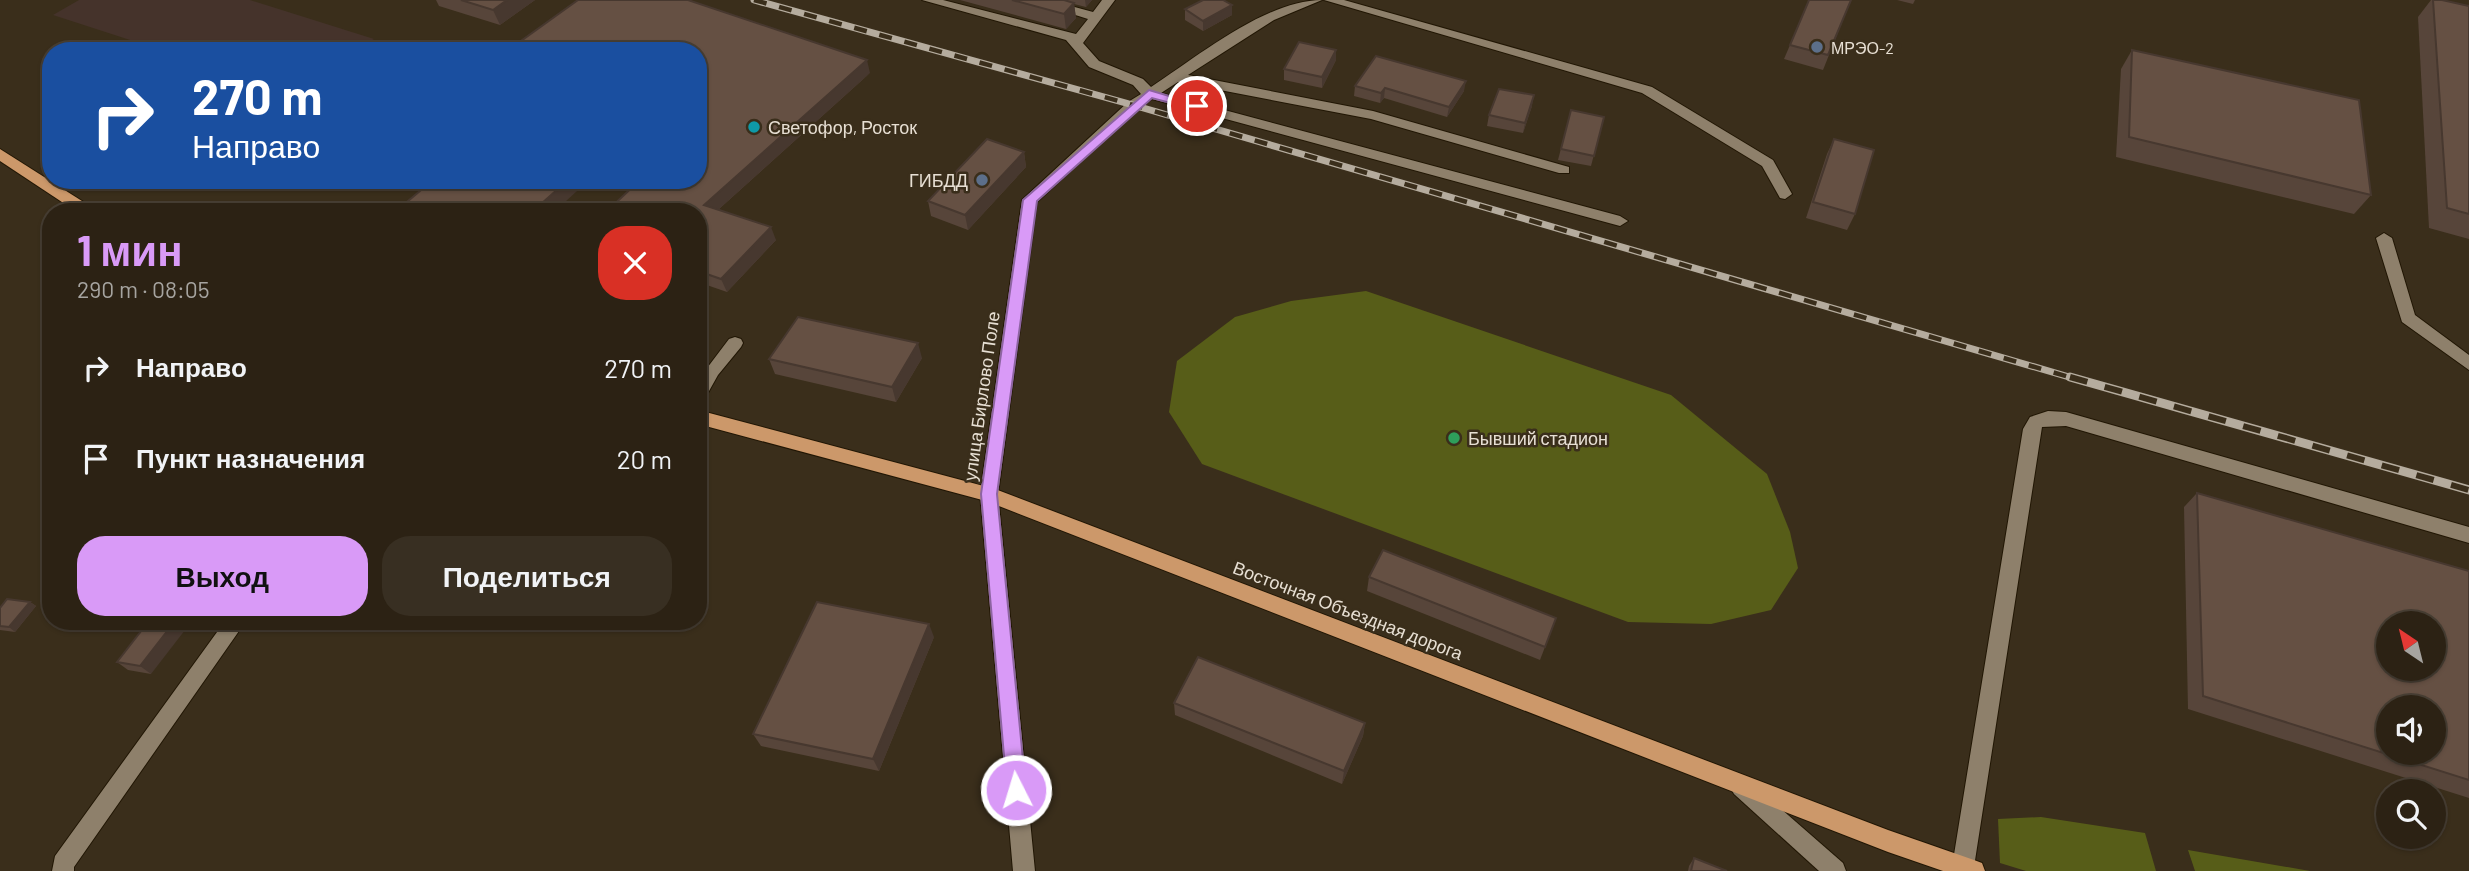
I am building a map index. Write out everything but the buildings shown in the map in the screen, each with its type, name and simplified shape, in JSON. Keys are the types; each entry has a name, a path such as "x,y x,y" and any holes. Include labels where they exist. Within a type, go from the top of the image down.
{"main road":[{"path":"0,154 42,182"},
{"path":"53,189 74,203"},
{"name":"Восточная Объездная дорога","path":"707,419 989,494 1737,783 1969,869"}],"street":[{"path":"928,0 1071,37 1094,64 1138,82 1149,94 1620,221"},
{"path":"1034,0 1096,17"},
{"path":"1077,42 1109,0"},
{"name":"улица Бирлово Поле","path":"1024,871 989,494 1030,200 1149,94 1269,17 1316,0"},
{"path":"1330,0 1647,90 1768,163 1785,194"},
{"path":"1174,77 1373,115 1564,170"},
{"path":"2384,237 2408,318 2469,364"},
{"path":"707,380 735,343"},
{"path":"1969,869 2030,443 2036,422 2048,418 2066,419 2469,535"},
{"path":"63,871 63,864 230,630"},
{"path":"1737,783 1835,871"}],"shaded area":[{"path":"79,0 250,0 374,39 370,42 136,42 53,15"}],"green space":[{"name":"Бывший стадион","path":"1366,291 1671,395 1767,474 1790,532 1798,568 1771,610 1711,624 1628,622 1202,464 1169,412 1177,361 1235,317 1291,301"},
{"path":"2041,817 2145,833 2156,871 2026,871 2000,863 1998,819"},
{"path":"2188,850 2310,871 2195,871"}],"railway":[{"path":"754,0 1133,105 2076,379"},
{"path":"2070,377 2469,490"}],"place":[{"name":"МРЭО-2","path":"1817,47"},
{"name":"Светофор, Росток","path":"754,127"},
{"name":"ГИБДД","path":"982,180"},
{"name":"Бывший стадион","path":"1454,438"}],"route":[{"path":"1016,790 989,494 1030,200 1133,105 1149,94 1197,106"}]}
